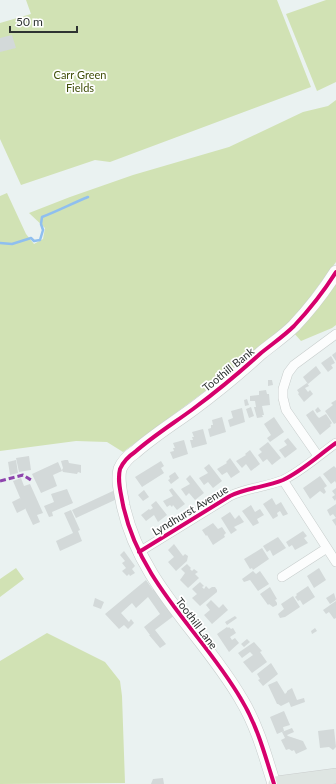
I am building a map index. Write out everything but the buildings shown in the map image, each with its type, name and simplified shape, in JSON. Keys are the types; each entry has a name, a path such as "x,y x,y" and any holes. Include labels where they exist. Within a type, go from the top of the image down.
{"main road":[{"path":"280,784 336,776"}],"street":[{"name":"Toothill Bank","path":"120,468 141,446 235,376 294,326 336,272"},
{"path":"318,456 286,410 283,398 283,389 288,373 294,365 336,334"},
{"name":"Lyndhurst Avenue","path":"139,552 230,496 283,480 336,443"},
{"name":"Toothill Lane","path":"120,468 119,485 123,505 130,531 139,552 159,588 216,662 241,699 280,784"},
{"path":"283,480 336,562"},
{"path":"282,577 327,548"}],"green space":[{"name":"Carr Green Fields","path":"26,0 277,0 311,87 110,162 95,160 21,185 0,139 0,23 31,14"},
{"path":"326,0 336,0 336,82 317,91 286,14"},
{"path":"336,100 336,262 290,324 224,377 123,452 107,442 76,441 0,451 0,196 7,193 26,234 34,244 43,239 45,228 29,213 133,175 229,147 303,112 328,106"},
{"path":"336,281 336,325 301,341 293,332"},
{"path":"16,568 24,579 0,597 0,579"},
{"path":"47,633 105,662 120,681 122,696 125,783 0,784 0,661"}],"waterway":[{"path":"0,243 12,244 31,238 34,241 40,240 43,230 41,224 42,217 88,197"}],"marked path":[{"path":"0,481 23,475 31,480"}],"cycle path":[{"path":"274,784 264,751 247,709 225,675 158,583 143,559 131,533 123,505 119,474 120,469 126,459 210,396 290,330 316,300 336,272"},
{"path":"139,552 230,496 283,480 304,468 336,443"}]}
